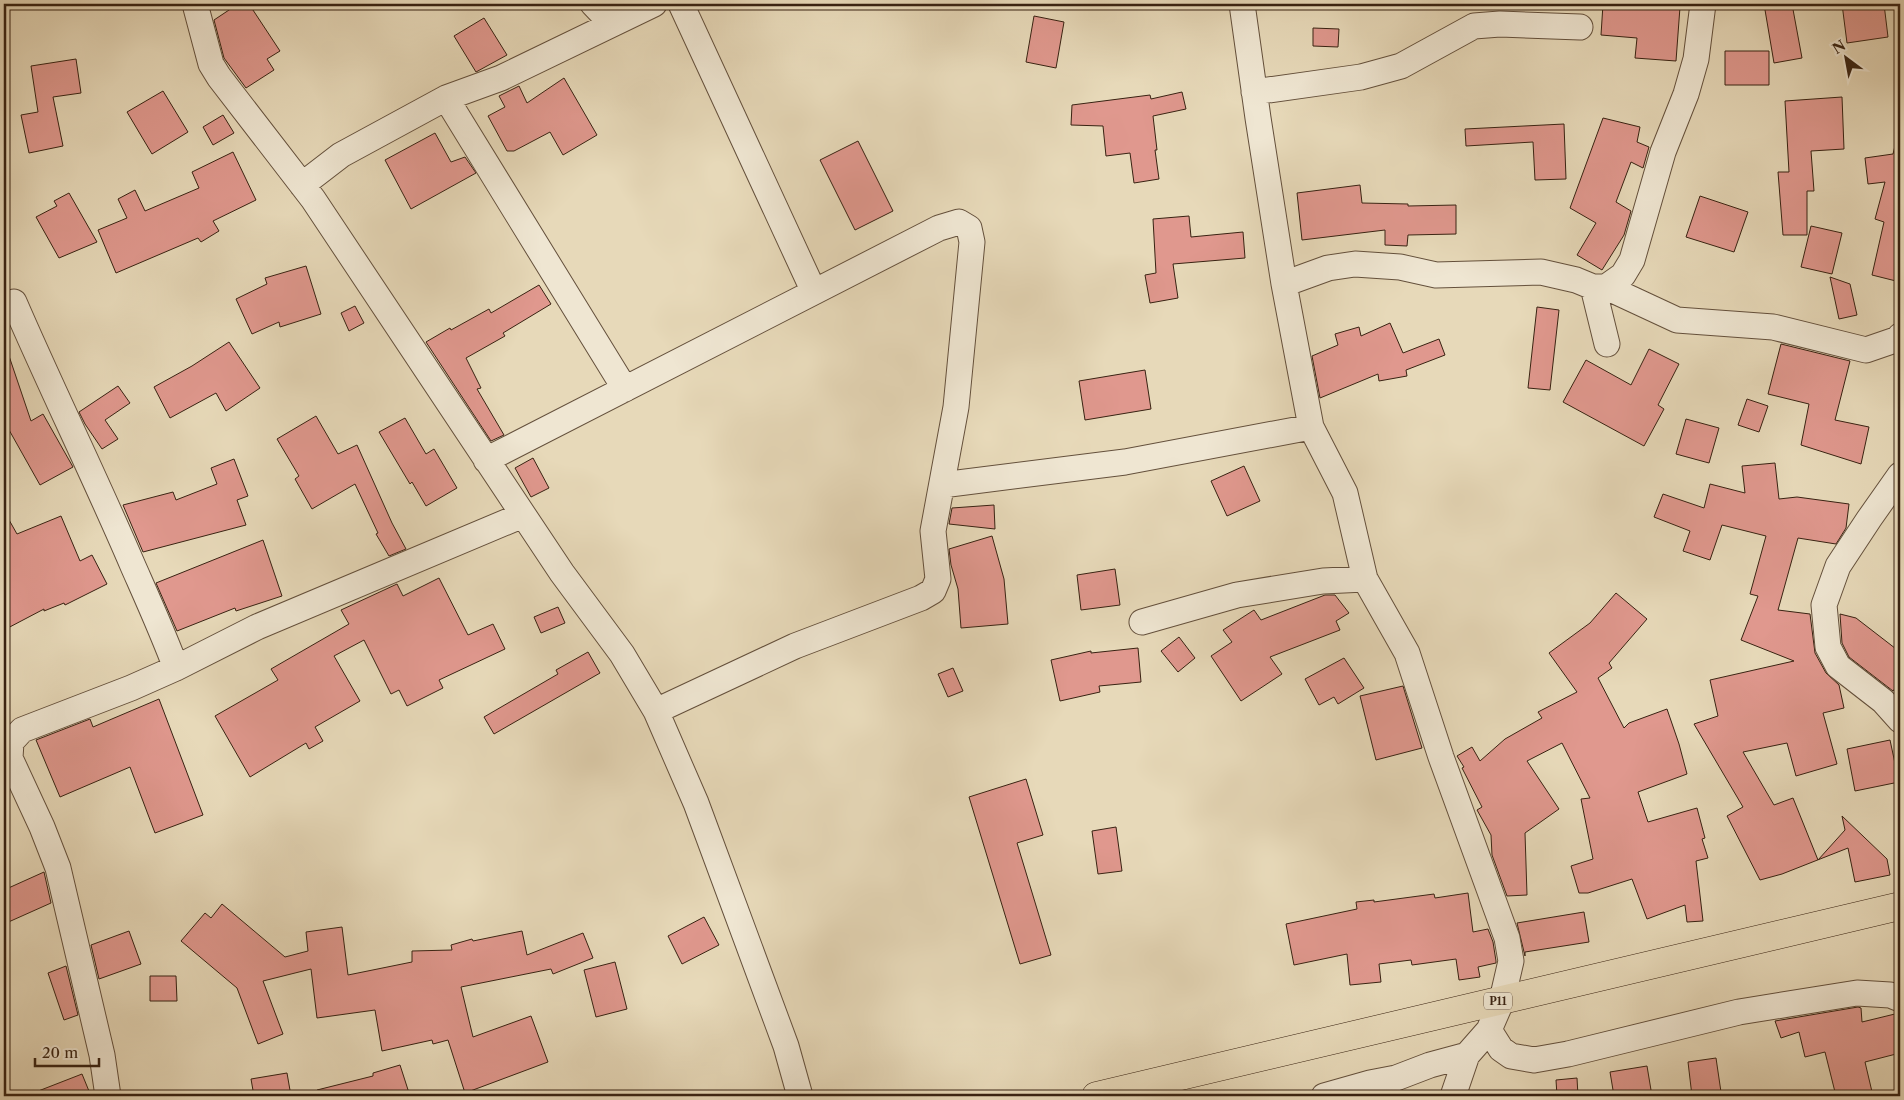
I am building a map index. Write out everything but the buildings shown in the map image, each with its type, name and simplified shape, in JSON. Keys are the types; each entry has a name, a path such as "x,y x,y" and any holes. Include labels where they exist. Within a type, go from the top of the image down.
{"main road":[{"name":"P11","path":"1096,1096 1900,906"}],"street":[{"path":"195,4 207,50 215,71 302,185 562,573 622,654 656,711 696,803 786,1046 800,1096"},
{"path":"593,4 612,24"},
{"path":"302,185 341,155 446,98 501,78 654,4"},
{"path":"681,4 814,292"},
{"path":"1242,4 1284,284 1311,427 1345,493 1366,579 1407,653 1441,757 1506,938 1511,961 1502,1000 1489,1030 1467,1055 1453,1096"},
{"path":"1600,287 1623,276 1632,260 1664,152 1686,94 1693,68 1703,4"},
{"path":"1254,92 1361,77 1401,66 1497,14 1580,27"},
{"path":"446,98 625,389"},
{"path":"486,460 939,228 959,222 969,228 972,242 956,407 933,531 938,579 932,591 921,598 795,646 656,711"},
{"path":"1284,284 1328,268 1354,264 1400,267 1436,275 1541,272 1600,287 1677,320 1774,327 1866,350 1898,339 1900,336"},
{"path":"1600,287 1607,344"},
{"path":"14,302 49,383 122,538 162,630 176,668"},
{"path":"942,485 1125,462 1311,427"},
{"path":"1900,475 1838,566 1824,604 1828,647 1838,666 1883,701 1900,720"},
{"path":"108,1096 102,1055 58,868 42,827 10,758 11,742 22,730 131,688 176,668 257,627 523,515"},
{"path":"1142,622 1237,595 1323,581 1366,579"},
{"path":"1489,1030 1501,1049 1511,1056 1534,1060 1568,1054 1739,1012 1856,993 1890,996 1900,999"},
{"path":"1324,1096 1396,1078 1430,1065 1467,1055"}]}
